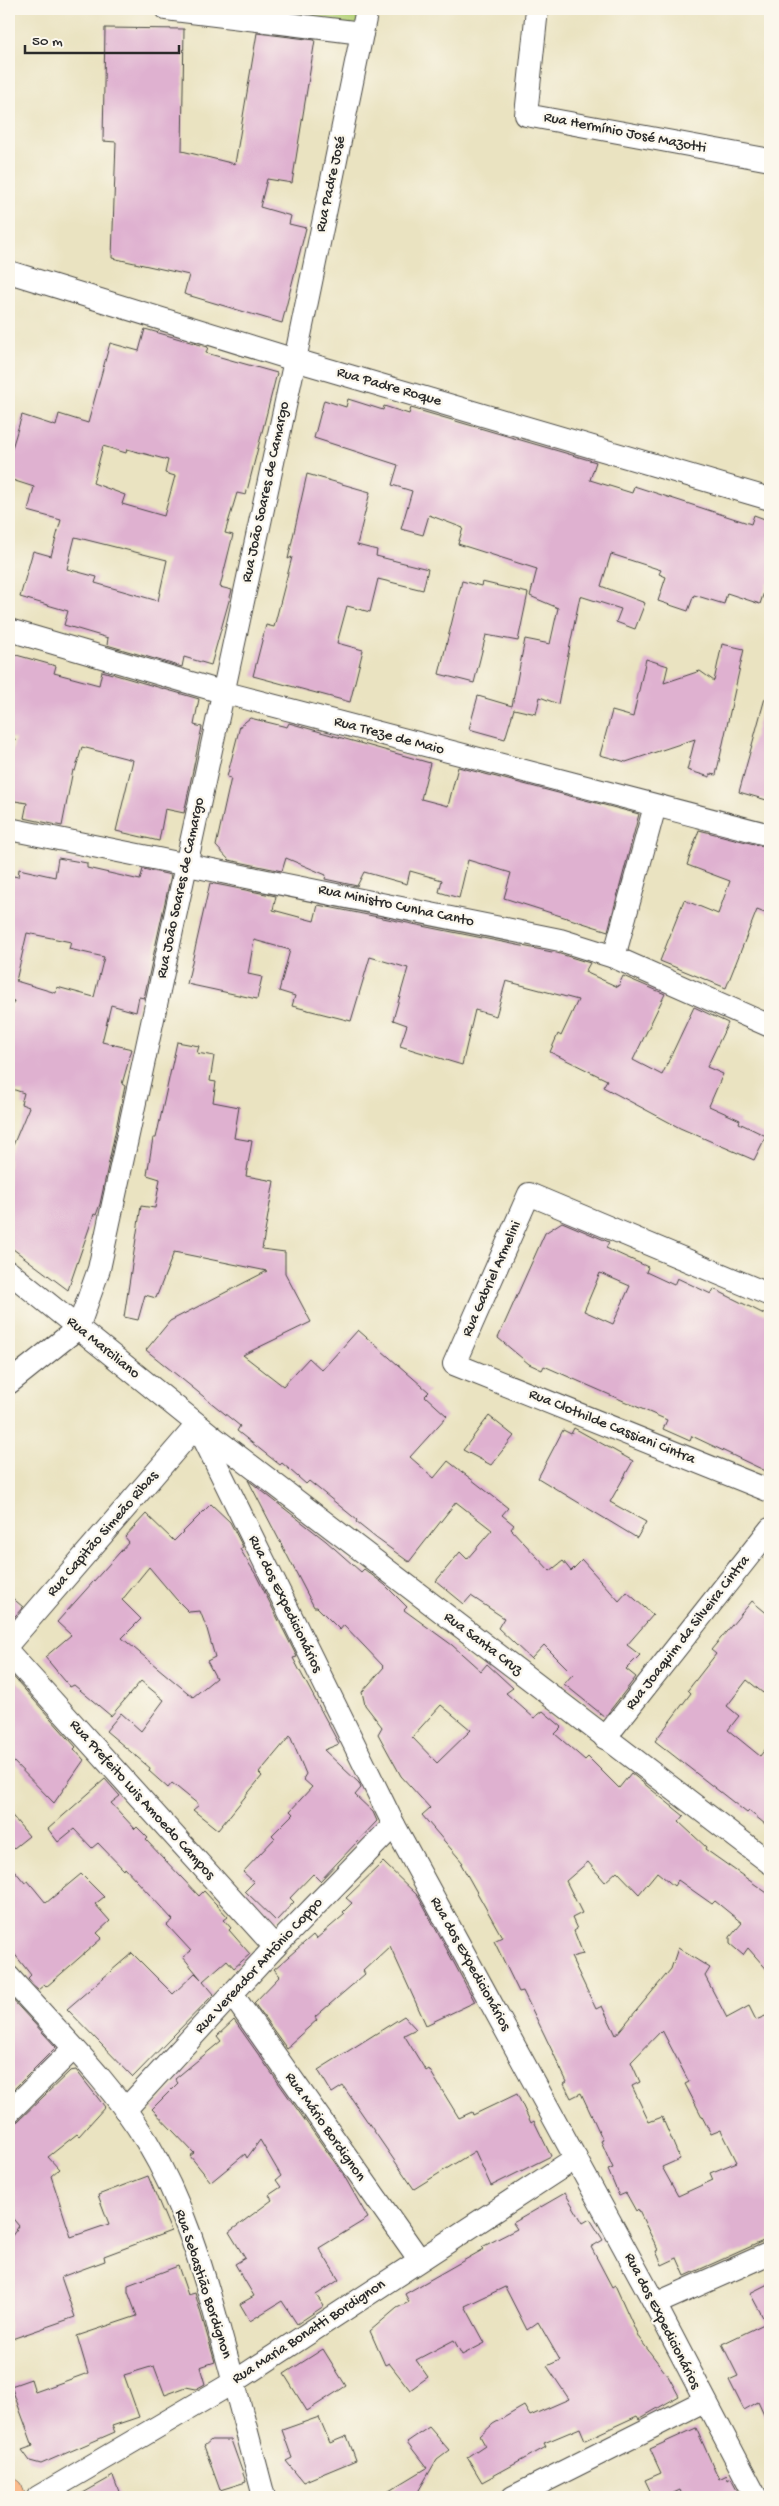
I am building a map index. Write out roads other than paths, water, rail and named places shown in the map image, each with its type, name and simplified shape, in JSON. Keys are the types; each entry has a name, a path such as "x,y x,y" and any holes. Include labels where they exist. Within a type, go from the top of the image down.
{"main road":[{"path":"9,2492 11,2497"}],"street":[{"path":"166,9 362,33"},
{"name":"Rua Padre José","path":"295,360 367,9"},
{"name":"Rua Hermínio José Mazotti","path":"537,9 526,115 770,160"},
{"name":"Rua Padre Roque","path":"9,272 295,360 770,499"},
{"name":"Rua João Soares de Camargo","path":"78,1328 99,1269 295,360"},
{"name":"Rua Treze de Maio","path":"9,630 222,692 770,835"},
{"path":"614,958 655,806"},
{"name":"Rua Ministro Cunha Canto","path":"9,829 186,863 560,940 614,958 770,1026"},
{"name":"Rua Gabriel Armelini","path":"454,1364 529,1194 770,1295"},
{"name":"Rua Marciliano","path":"9,1272 197,1424"},
{"path":"9,1383 78,1328"},
{"name":"Rua Clothilde Cassiani Cintra","path":"454,1364 770,1491"},
{"name":"Rua Capitão Simeão Ribas","path":"9,1643 197,1424"},
{"name":"Rua Santa Cruz","path":"197,1424 770,1863"},
{"name":"Rua dos Expedicionários","path":"197,1424 394,1825 655,2304 704,2401 756,2497"},
{"name":"Rua Joaquim da Silveira Cintra","path":"605,1738 770,1529"},
{"name":"Rua Prefeito Luis Amoedo Campos","path":"9,1653 276,1947"},
{"name":"Rua Vereador Antônio Coppo","path":"125,2110 276,1947 394,1825"},
{"name":"Rua Sebastião Bordignon","path":"9,1977 125,2110 158,2162 190,2233 234,2382 264,2497"},
{"name":"Rua Mário Bordignon","path":"232,1994 419,2259"},
{"path":"9,2112 73,2049"},
{"name":"Rua Maria Bonatti Bordignon","path":"38,2497 234,2382 419,2259 576,2158"},
{"path":"655,2304 770,2253"},
{"path":"513,2497 536,2492 704,2401"}]}
